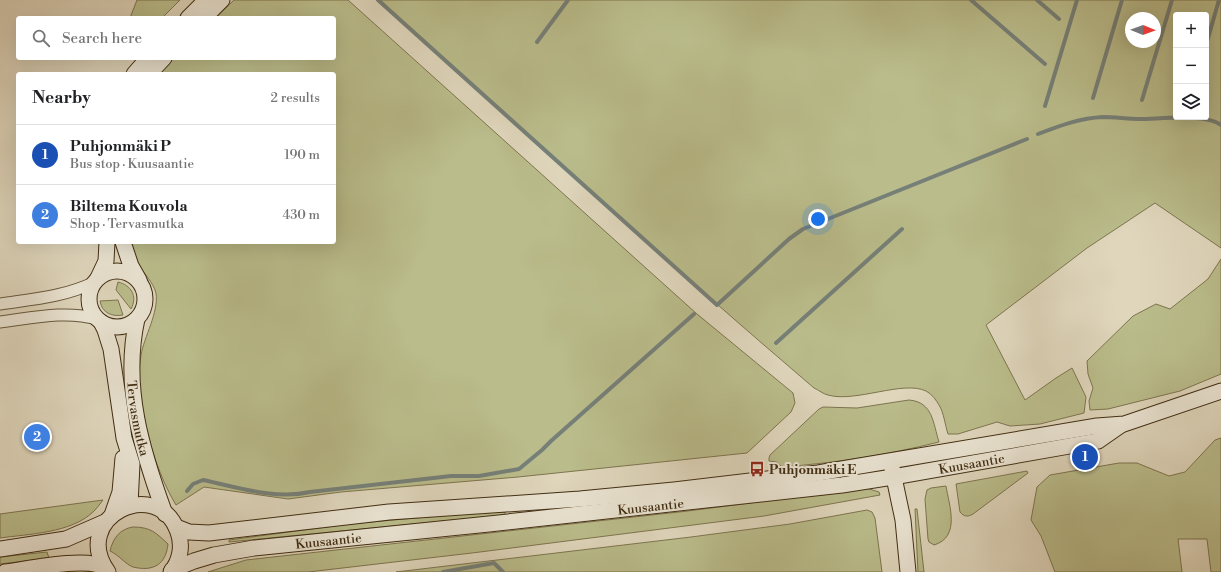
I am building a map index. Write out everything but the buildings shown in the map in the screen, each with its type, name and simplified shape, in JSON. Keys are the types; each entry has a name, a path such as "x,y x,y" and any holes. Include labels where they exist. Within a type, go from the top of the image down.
{"main road":[{"path":"190,16 206,0"},
{"path":"206,16 222,0"},
{"path":"136,72 146,60"},
{"path":"150,72 162,60"},
{"path":"107,244 106,261 89,295 89,304 92,312 99,321 110,326 119,327 129,325 137,320 142,313 145,298 144,290 131,266 124,244"},
{"path":"96,280 111,272 119,271 131,275 140,283"},
{"name":"Tervasmutka","path":"137,320 131,353 135,413 147,464 166,514"},
{"name":"Tervasmutka","path":"99,321 105,330 111,350 124,438 132,464 130,506"},
{"name":"Kuusaantie","path":"176,527 190,532 228,532 389,512 580,499 674,490 818,473 1090,428 1124,424 1221,391"},
{"name":"Kuusaantie","path":"172,572 194,561 214,555 254,548 496,523 893,477 1098,441 1124,424"},
{"path":"0,549 66,539 109,519 120,492 124,438"},
{"path":"890,461 903,520 908,572"},
{"path":"106,569 100,558 99,540 101,531 109,519 117,511 139,504 149,506 166,514 176,527 180,538 180,549 178,560 172,572"},
{"path":"5,572 76,563 99,564 106,569"}],"street":[{"path":"0,304 63,295 75,291 96,280"},
{"path":"0,322 65,315 84,315 99,321"}],"green space":[{"path":"137,0 180,0 164,16 131,16"},
{"path":"234,0 348,0 697,314 793,393 795,403 791,412 747,453 518,477 341,492 288,499 204,487 176,505 160,472 153,453 143,412 139,372 141,355 155,308 156,293 153,285 141,268 131,244 336,244 336,72 158,72 170,60 336,60 336,16 217,16"},
{"path":"380,0 1221,0 1221,248 1155,203 1087,248 986,325 1025,400 1072,368 1086,397 1084,413 1040,424 1010,426 997,422 958,434 948,434 941,408 934,397 926,391 916,388 905,388 839,397 826,394 814,388 649,244"},
{"path":"1221,259 1221,374 1180,391 1108,409 1090,410 1089,401 1093,388 1088,374 1087,361 1133,316 1156,304 1170,309 1208,279"},
{"path":"118,282 123,283 130,288 132,292 134,300 131,309 116,290"},
{"path":"118,300 123,315 111,315 103,309 100,301"},
{"path":"909,400 923,405 927,409 931,415 939,442 880,455 822,463 782,467 777,462 769,461 770,455 819,409 823,407 857,408"},
{"path":"1221,438 1221,572 1211,572 1207,539 1178,539 1182,572 1055,572 1041,536 1031,520 1037,487 1050,475 1119,463 1137,463 1169,476 1185,472 1215,440"},
{"path":"1027,471 1028,473 973,514 966,516 960,512 956,484"},
{"path":"946,486 951,511 950,528 948,535 942,541 934,545 929,542 928,539 925,499 927,490"},
{"path":"866,488 879,492 880,495 764,516 308,572 208,572 246,560 688,511"},
{"path":"103,500 93,512 84,519 73,524 36,534 0,538 0,514"},
{"path":"915,509 917,509 924,572 918,572"},
{"path":"867,510 872,512 875,518 882,572 396,572 790,524"},
{"path":"505,512 505,515 229,542 229,540 349,524 460,514"},
{"path":"133,527 149,529 168,544 165,557 158,565 147,568 133,567 110,551 115,538 124,530"},
{"path":"47,552 49,558 0,564 0,557"}],"waterway":[{"path":"378,0 717,305 789,239 803,229 1027,139"},
{"path":"537,42 568,0"},
{"path":"971,0 1045,64"},
{"path":"1037,0 1059,19"},
{"path":"1045,106 1077,0"},
{"path":"1093,98 1122,0"},
{"path":"1142,100 1172,0"},
{"path":"1209,35 1219,0"},
{"path":"1038,134 1062,125 1103,117 1140,119 1194,118 1214,121 1221,125"},
{"path":"776,343 902,229"},
{"path":"187,491 193,484 203,480 256,492 270,494 297,494 451,476 479,476 519,469 694,314"},
{"path":"443,572 494,563 503,572"}],"place":[{"name":"Biltema Kouvola","path":"37,437"},
{"name":"Puhjonmäki P","path":"1085,457"},
{"name":"Puhjonmäki E","path":"757,469"}]}
